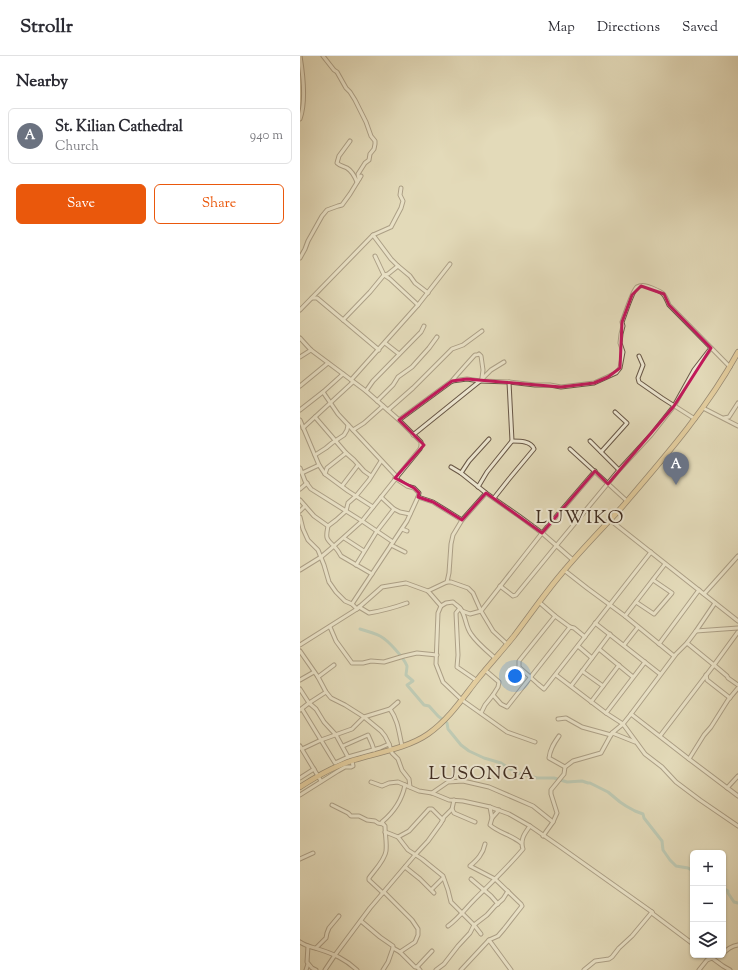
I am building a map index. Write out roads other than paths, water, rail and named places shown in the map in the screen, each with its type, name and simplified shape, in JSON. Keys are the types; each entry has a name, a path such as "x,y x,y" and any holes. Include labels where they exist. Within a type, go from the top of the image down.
{"main road":[{"path":"300,787 318,775 350,759 391,750 414,742 428,734 447,718 564,570 627,501 677,442 703,408 738,352"}],"street":[{"path":"300,56 303,83 302,113 300,119"},
{"path":"300,258 322,216 327,210 342,205 359,179 358,174 365,163 369,160 375,144 375,141 371,136 355,100 337,72 323,56"},
{"path":"350,141 339,156 337,163 348,169 355,177 359,179"},
{"path":"300,310 374,235 391,227 403,201 400,195 401,188"},
{"path":"374,235 386,253 398,266 410,276 415,283 428,293"},
{"path":"375,256 384,275 418,305"},
{"path":"303,428 352,381 418,305 450,264"},
{"path":"343,320 384,275 388,274 398,266"},
{"path":"452,381 467,379 561,387 594,383 616,372 620,368 622,362 623,352 620,343 623,326 622,322 632,295 636,288 641,286 646,286 664,294 669,305 730,367"},
{"path":"312,298 317,298 379,350"},
{"path":"300,303 305,305"},
{"path":"366,391 373,381 424,326"},
{"path":"388,410 413,388 452,349 463,345 482,331"},
{"path":"377,401 398,377 412,367 437,337"},
{"path":"300,338 311,350 366,391 421,442 420,449 362,521 321,557 300,570"},
{"path":"385,343 399,354"},
{"path":"500,586 513,596 516,595 674,406 694,370 711,348"},
{"path":"300,357 311,350"},
{"path":"399,420 452,381 474,356 479,354 481,356 483,370 481,380"},
{"path":"639,356 643,365 638,378 639,382 695,419"},
{"path":"413,435 481,380 491,370 504,362"},
{"path":"300,386 328,363"},
{"path":"300,410 343,374"},
{"path":"478,487 487,472 512,441 509,382"},
{"path":"323,392 338,414 396,477 407,486 414,488 419,493 402,529 352,604"},
{"path":"722,418 729,417 738,403"},
{"path":"353,430 364,423 383,406"},
{"path":"703,408 738,426"},
{"path":"601,452 627,423 615,412"},
{"path":"315,417 346,453 371,476"},
{"path":"300,420 319,465 325,474 373,507"},
{"path":"315,455 346,432 348,425"},
{"path":"461,473 469,460 489,439"},
{"path":"494,498 534,449 533,445 528,443 512,441"},
{"path":"590,441 619,470"},
{"path":"570,449 627,501"},
{"path":"325,474 328,468 346,453"},
{"path":"372,574 341,556 326,536 328,526 346,511 348,503 356,496 381,461"},
{"path":"302,473 319,465"},
{"path":"342,486 358,465"},
{"path":"451,467 542,533 574,560"},
{"path":"300,468 311,489 362,521 405,552"},
{"path":"535,742 507,732 462,700 443,682 436,664 438,614 440,606 446,602 453,602 465,613 470,614 481,611 542,533 595,471"},
{"path":"300,489 307,483"},
{"path":"447,582 453,535 462,520 486,493"},
{"path":"381,497 394,509 410,514"},
{"path":"418,497 433,502 462,520"},
{"path":"300,500 314,516 328,526"},
{"path":"300,511 305,506"},
{"path":"356,565 364,551 394,509"},
{"path":"300,517 308,540 318,550 329,582 345,601 369,613 391,607 398,607 407,603"},
{"path":"610,520 738,620"},
{"path":"402,529 407,531"},
{"path":"344,538 364,551"},
{"path":"554,616 519,661 519,667 544,689 651,552"},
{"path":"704,594 738,556"},
{"path":"625,616 665,564"},
{"path":"564,570 625,616 674,656"},
{"path":"636,602 654,614 672,593 653,580"},
{"path":"428,591 447,582 468,588 473,593 481,611 493,631 507,644"},
{"path":"300,645 358,608 382,587 406,583 428,591 440,606"},
{"path":"659,644 699,590"},
{"path":"539,602 554,616 570,627 574,628 585,637"},
{"path":"543,836 553,822 557,813 551,790 564,774 565,768 573,761 601,753 611,734 623,724 631,714 674,656 696,631 715,603"},
{"path":"461,609 471,634 495,658"},
{"path":"461,609 456,613 458,655 457,667 476,680"},
{"path":"595,623 660,674"},
{"path":"330,627 336,641 352,663 371,661 384,662 417,653 437,655"},
{"path":"492,695 501,704 507,707 570,627"},
{"path":"624,645 638,627"},
{"path":"696,631 738,628"},
{"path":"660,736 738,632"},
{"path":"572,686 610,634"},
{"path":"686,643 738,686 689,759"},
{"path":"578,646 592,658"},
{"path":"599,649 633,677"},
{"path":"300,651 331,698 345,705 381,731 385,736 392,753 398,759 402,770 409,779 410,787"},
{"path":"606,713 644,662"},
{"path":"318,677 334,665"},
{"path":"592,702 619,665"},
{"path":"481,713 498,687 499,682 485,670"},
{"path":"582,671 603,686"},
{"path":"300,680 314,672"},
{"path":"556,675 623,724 646,754 662,767 682,787 738,826"},
{"path":"706,675 707,680 730,698"},
{"path":"300,689 309,703 316,709 324,722 336,735 354,766 346,767 338,771 300,796"},
{"path":"326,692 301,710 335,763 350,759 389,744"},
{"path":"321,781 301,748 352,729 364,718 390,709 398,702"},
{"path":"390,709 398,726 402,746"},
{"path":"631,714 738,796"},
{"path":"558,719 566,718 582,727 615,734 636,742"},
{"path":"342,746 368,736 374,750"},
{"path":"559,736 553,745 549,758 565,768"},
{"path":"300,778 314,768"},
{"path":"727,788 738,776"},
{"path":"432,793 448,782 463,781 488,787 533,806 553,822"},
{"path":"371,782 382,786 398,782 419,791 432,793 449,800 463,801 490,807 509,814 530,826 592,868 690,942"},
{"path":"400,952 415,942 418,935 418,929 412,920 369,880 369,878 385,857 385,826 382,822 391,813 403,795 405,785"},
{"path":"325,970 335,954 383,892 439,827 444,817 452,809 454,800"},
{"path":"332,805 351,816 359,816 367,820 383,824"},
{"path":"490,807 492,818"},
{"path":"398,837 409,831 429,809 432,809 443,820"},
{"path":"452,809 454,813 475,822"},
{"path":"448,926 456,921 523,849 521,843 517,840 490,825 492,818 499,810"},
{"path":"521,843 530,826"},
{"path":"385,832 398,837 408,850 427,862 443,876 450,902 474,925 481,934"},
{"path":"461,970 489,940 498,936 522,906 496,879 470,866 478,859 485,844"},
{"path":"300,859 313,853"},
{"path":"405,867 432,889 434,893"},
{"path":"432,889 443,878"},
{"path":"471,879 498,904"},
{"path":"436,970 444,964 470,933 474,925 487,915 503,899 508,891"},
{"path":"584,970 596,961 609,959 612,957 652,912"},
{"path":"316,948 326,938 329,928 339,916"},
{"path":"360,921 393,946 393,948 400,952 419,969 432,950"},
{"path":"489,940 511,970"},
{"path":"300,942 335,954 344,959 357,970"},
{"path":"306,970 308,964 308,946"},
{"path":"726,950 733,946 738,946"},
{"path":"383,970 388,962 393,948"},
{"path":"699,970 707,960 712,958 730,970"},
{"path":"717,961 720,958"},
{"path":"308,964 316,970"}],"waterway":[{"path":"360,629 380,636 387,641 403,658 407,666 406,675 413,681 407,685 424,705 429,706 442,719"},
{"path":"447,723 448,729 461,745 469,751 484,758 501,763 515,772 537,778 554,778 567,782 582,781 590,783 608,792 626,806 643,814 644,818 662,841 663,850 670,860 676,866 690,869"},
{"path":"726,890 734,902 738,903"}],"place":[{"name":"St. Kilian Cathedral","path":"676,485"}],"district":[{"name":"LUWIKO","path":"580,518"},
{"name":"LUSONGA","path":"482,774"}]}
